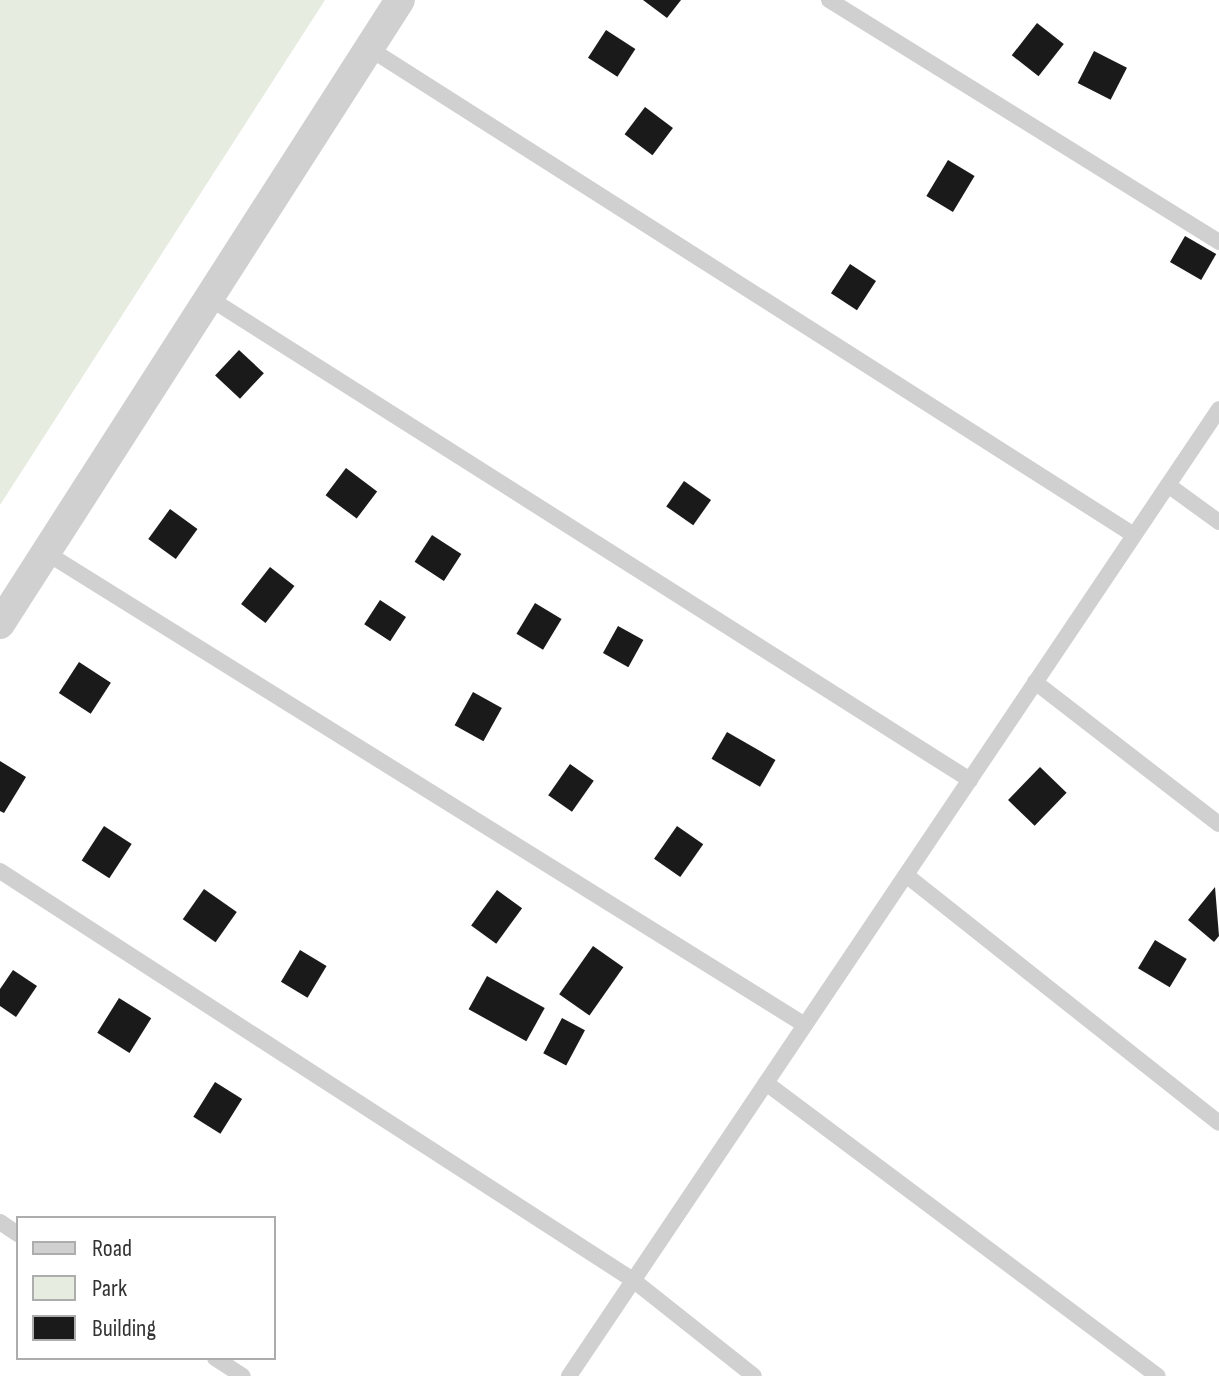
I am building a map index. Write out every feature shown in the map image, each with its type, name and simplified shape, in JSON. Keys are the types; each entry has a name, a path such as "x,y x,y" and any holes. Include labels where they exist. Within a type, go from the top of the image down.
{"street":[{"path":"0,624 367,47 400,0"}],"lane":[{"path":"829,0 1219,242"},
{"path":"367,47 1134,535"},
{"path":"209,298 970,780"},
{"path":"569,1376 1219,409"},
{"path":"1168,485 1219,522"},
{"path":"45,552 805,1025"},
{"path":"1035,682 1219,824"},
{"path":"0,871 633,1280 754,1376"},
{"path":"906,875 1219,1123"},
{"path":"766,1083 1157,1376"},
{"path":"218,1360 243,1376"}],"green space":[{"path":"0,0 325,0 0,505"}],"building":[{"path":"643,0 681,0 667,18"},
{"path":"1037,23 1064,44 1039,76 1012,55"},
{"path":"606,30 635,49 617,77 588,58"},
{"path":"1094,51 1127,68 1111,100 1078,83"},
{"path":"645,107 673,128 652,155 625,134"},
{"path":"948,160 975,176 953,212 926,196"},
{"path":"1185,236 1216,254 1201,280 1170,262"},
{"path":"850,264 876,281 857,310 831,293"},
{"path":"239,350 264,373 240,399 215,376"},
{"path":"346,468 377,491 357,519 326,495"},
{"path":"684,481 711,500 693,525 666,506"},
{"path":"170,509 198,529 176,559 148,539"},
{"path":"432,535 461,554 444,581 415,562"},
{"path":"270,567 294,586 265,623 241,604"},
{"path":"380,600 406,617 390,641 364,624"},
{"path":"535,603 562,619 543,650 516,634"},
{"path":"618,626 643,640 628,667 603,653"},
{"path":"79,662 111,683 91,714 59,693"},
{"path":"473,692 502,708 483,741 455,725"},
{"path":"727,732 775,760 760,787 712,759"},
{"path":"0,761 26,777 4,813 0,811"},
{"path":"570,764 594,781 572,812 548,795"},
{"path":"1040,767 1067,793 1035,826 1008,800"},
{"path":"104,826 132,844 109,878 82,860"},
{"path":"677,826 703,844 680,877 654,859"},
{"path":"1215,887 1219,936 1214,942 1188,920"},
{"path":"204,889 237,912 216,942 183,919"},
{"path":"497,890 522,908 496,944 471,926"},
{"path":"1155,940 1187,959 1170,987 1138,968"},
{"path":"593,946 623,967 589,1016 559,994"},
{"path":"300,950 327,966 308,998 281,982"},
{"path":"13,970 37,986 16,1017 0,1006 0,989"},
{"path":"487,976 545,1008 526,1041 469,1009"},
{"path":"119,998 151,1018 129,1053 97,1033"},
{"path":"562,1018 585,1030 566,1066 543,1053"},
{"path":"215,1082 242,1099 220,1134 193,1117"}]}
